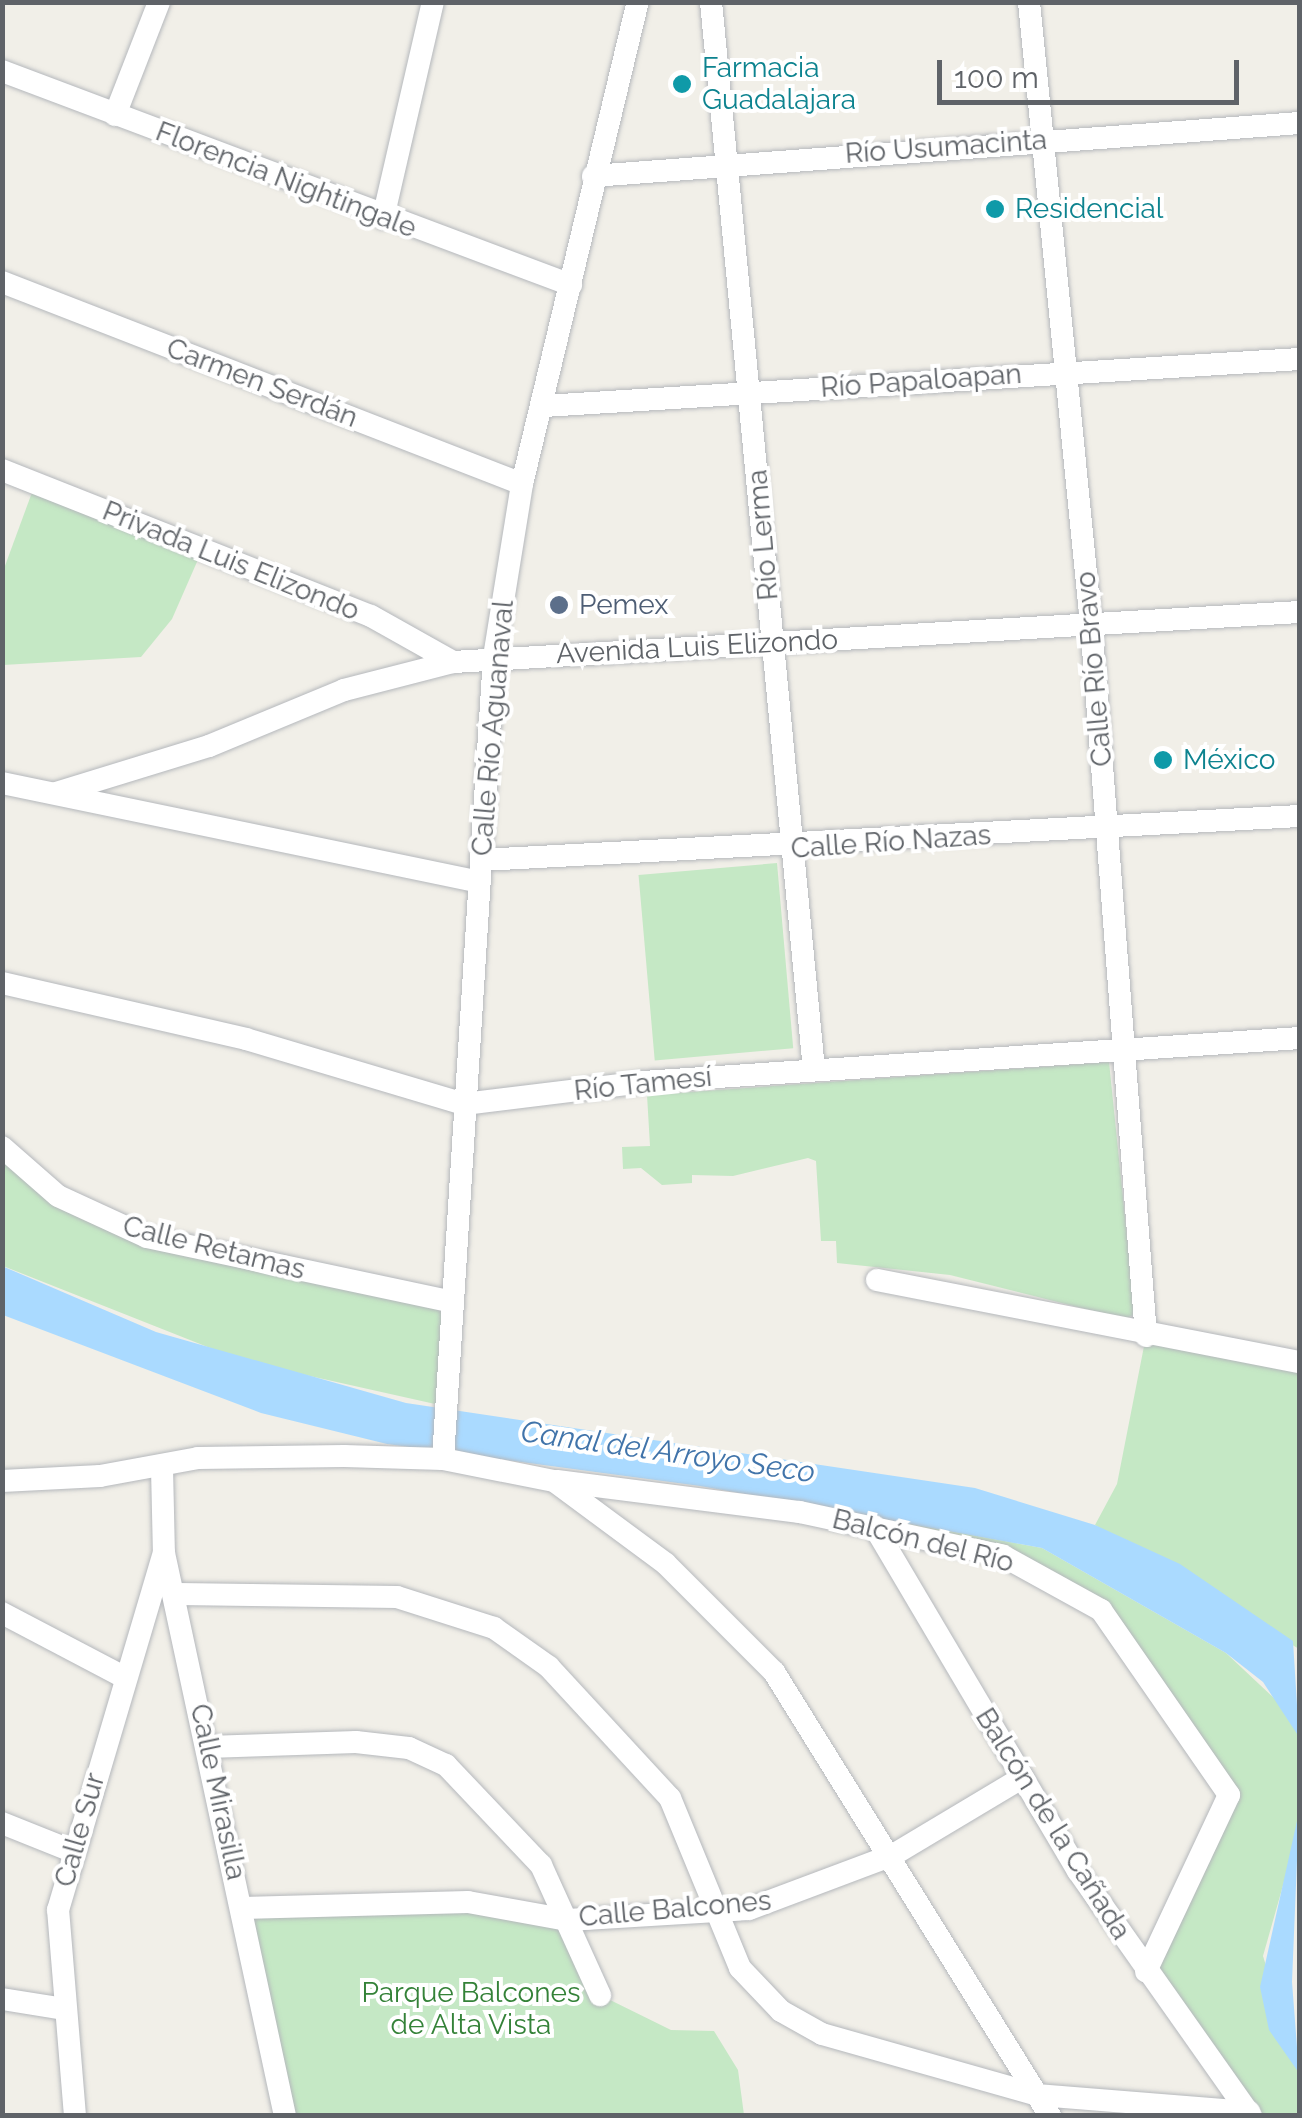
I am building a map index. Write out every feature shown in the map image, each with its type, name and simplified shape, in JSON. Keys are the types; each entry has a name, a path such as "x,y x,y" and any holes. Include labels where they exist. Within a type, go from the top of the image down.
{"street":[{"path":"116,114 159,2"},
{"path":"383,218 433,2"},
{"name":"Calle Río Aguanaval","path":"444,1455 448,1301 494,658 522,484 544,406 593,176 638,2"},
{"name":"Río Lerma","path":"711,2 814,1068"},
{"name":"Calle Río Bravo","path":"1029,2 1091,623 1146,1336"},
{"name":"Florencia Nightingale","path":"2,71 383,218 571,285"},
{"name":"Río Usumacinta","path":"593,176 1300,124"},
{"name":"Carmen Serdán","path":"2,282 522,484"},
{"name":"Río Papaloapan","path":"544,406 1064,370 1300,359"},
{"name":"Privada Luis Elizondo","path":"2,470 371,616 453,662"},
{"name":"Avenida Luis Elizondo","path":"56,793 344,690 453,662 1300,612"},
{"name":"Calle Río Nazas","path":"2,783 481,871 1300,816"},
{"name":"Río Tamesí","path":"2,983 246,1039 464,1104 814,1068 1300,1038"},
{"name":"Calle Retamas","path":"2,1147 58,1196 147,1236 448,1301"},
{"path":"877,1280 1146,1336 1300,1362"},
{"name":"Balcón del Río","path":"5,1487 162,1468 198,1458 444,1455 554,1481 874,1526 1003,1556 1102,1610 1220,1774 1228,1808 1146,1971"},
{"name":"Calle Mirasilla","path":"162,1468 164,1553 178,1594 285,2116"},
{"path":"554,1481 666,1564 774,1672 893,1855 1044,2105"},
{"name":"Balcón de la Cañada","path":"874,1526 1020,1779 1146,1971 1250,2114"},
{"name":"Calle Sur","path":"75,2116 58,1910 72,1851 164,1553"},
{"path":"178,1594 396,1598 494,1628 549,1667 670,1798 740,1968 802,2024 1044,2105 1250,2114"},
{"path":"2,1613 126,1678"},
{"path":"208,1747 356,1742 409,1748 446,1765 541,1865 600,1995"},
{"name":"Calle Balcones","path":"242,1908 468,1902 568,1920 715,1910 810,1892 893,1855 1020,1779"},
{"path":"2,1823 72,1851"},
{"path":"2,1999 65,2009"}],"green space":[{"path":"34,487 200,555 172,619 141,657 3,665 2,574"},
{"path":"777,863 793,1048 655,1060 639,875"},
{"path":"1109,1062 1135,1314 1125,1319 950,1275 837,1263 836,1241 821,1241 816,1161 808,1158 733,1176 692,1175 692,1183 662,1185 641,1168 623,1169 622,1147 650,1146 647,1095"},
{"path":"2,1147 96,1217 448,1301 444,1406 243,1361 3,1266"},
{"path":"1146,1336 1299,1362 1299,1649 1095,1525 1117,1484"},
{"path":"885,1519 1042,1548 1226,1653 1291,1714 1299,1737 1299,1829 1263,1956 1299,2073 1299,2115 1251,2115 1146,1971 1228,1808 1135,1646 1049,1575"},
{"name":"Parque Balcones de Alta Vista","path":"468,1902 568,1920 600,1995 671,2030 714,2031 738,2070 744,2115 284,2115 242,1908"}],"water":[{"name":"Canal del Arroyo Seco","path":"2,1266 156,1332 406,1403 975,1488 1095,1525 1180,1564 1293,1641 1299,1737 1263,1682 1226,1653 1042,1548 700,1486 387,1444 261,1413 3,1315"},
{"path":"1299,1812 1292,1982 1299,2073 1269,2030 1260,1987"}],"place":[{"name":"Farmacia Guadalajara","path":"682,84"},
{"name":"Residencial","path":"995,209"},
{"name":"Pemex","path":"559,605"},
{"name":"México","path":"1163,760"}]}
